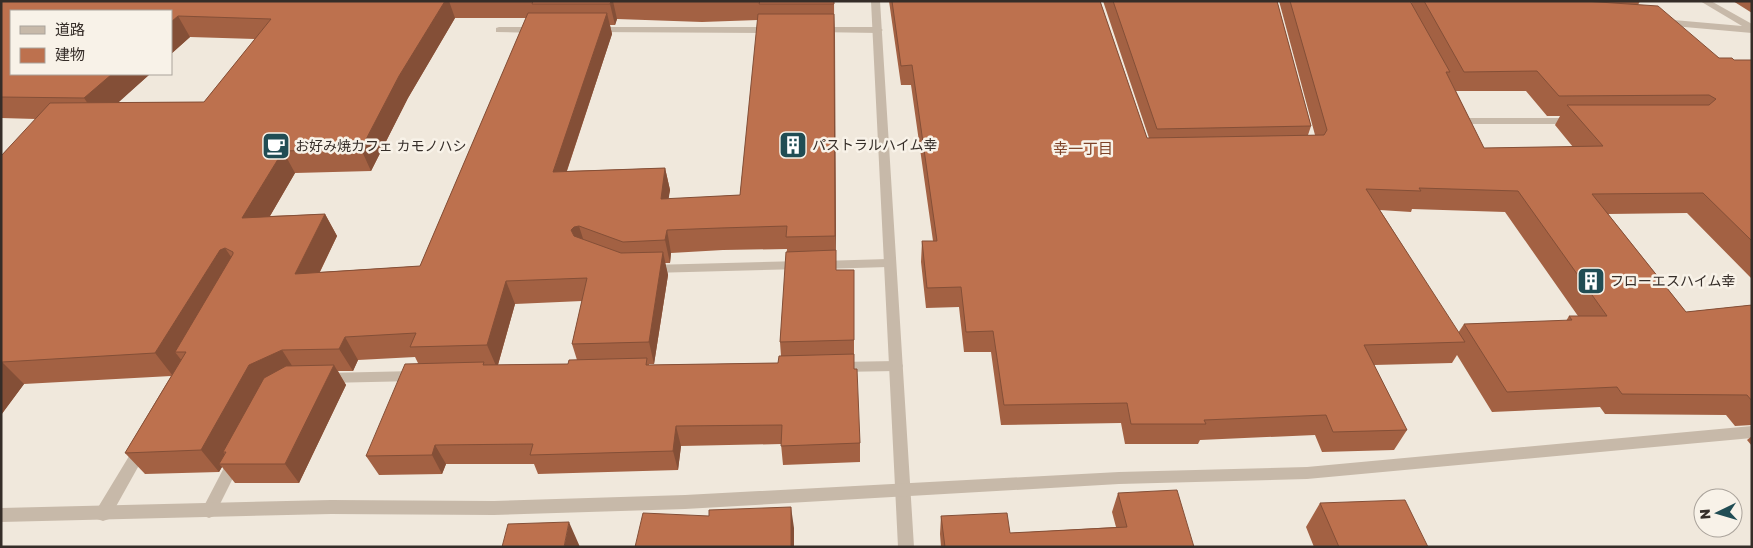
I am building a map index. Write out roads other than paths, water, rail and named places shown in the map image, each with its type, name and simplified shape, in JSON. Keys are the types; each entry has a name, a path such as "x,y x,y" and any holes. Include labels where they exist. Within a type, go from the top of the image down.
{"street":[{"path":"875,1 878,30 888,263 906,547"},
{"path":"1704,1 1752,29"},
{"path":"1653,21 1752,29"},
{"path":"499,30 549,30"},
{"path":"589,30 788,30"},
{"path":"808,30 878,30"},
{"path":"1454,104 1463,121 1579,121"},
{"path":"636,270 888,263"},
{"path":"826,367 896,366"},
{"path":"317,378 427,376"},
{"path":"1,515 331,507 494,508 903,491 1119,478 1308,473 1752,432"},
{"path":"103,514 147,438"},
{"path":"209,511 240,451"}],"place":[{"name":"パストラルハイム幸","path":"793,145"},
{"name":"お好み焼カフェ カモノハシ","path":"276,146"},
{"name":"フローエスハイム幸","path":"1591,281"}],"district":[{"name":"幸一丁目","path":"1083,149"}]}
